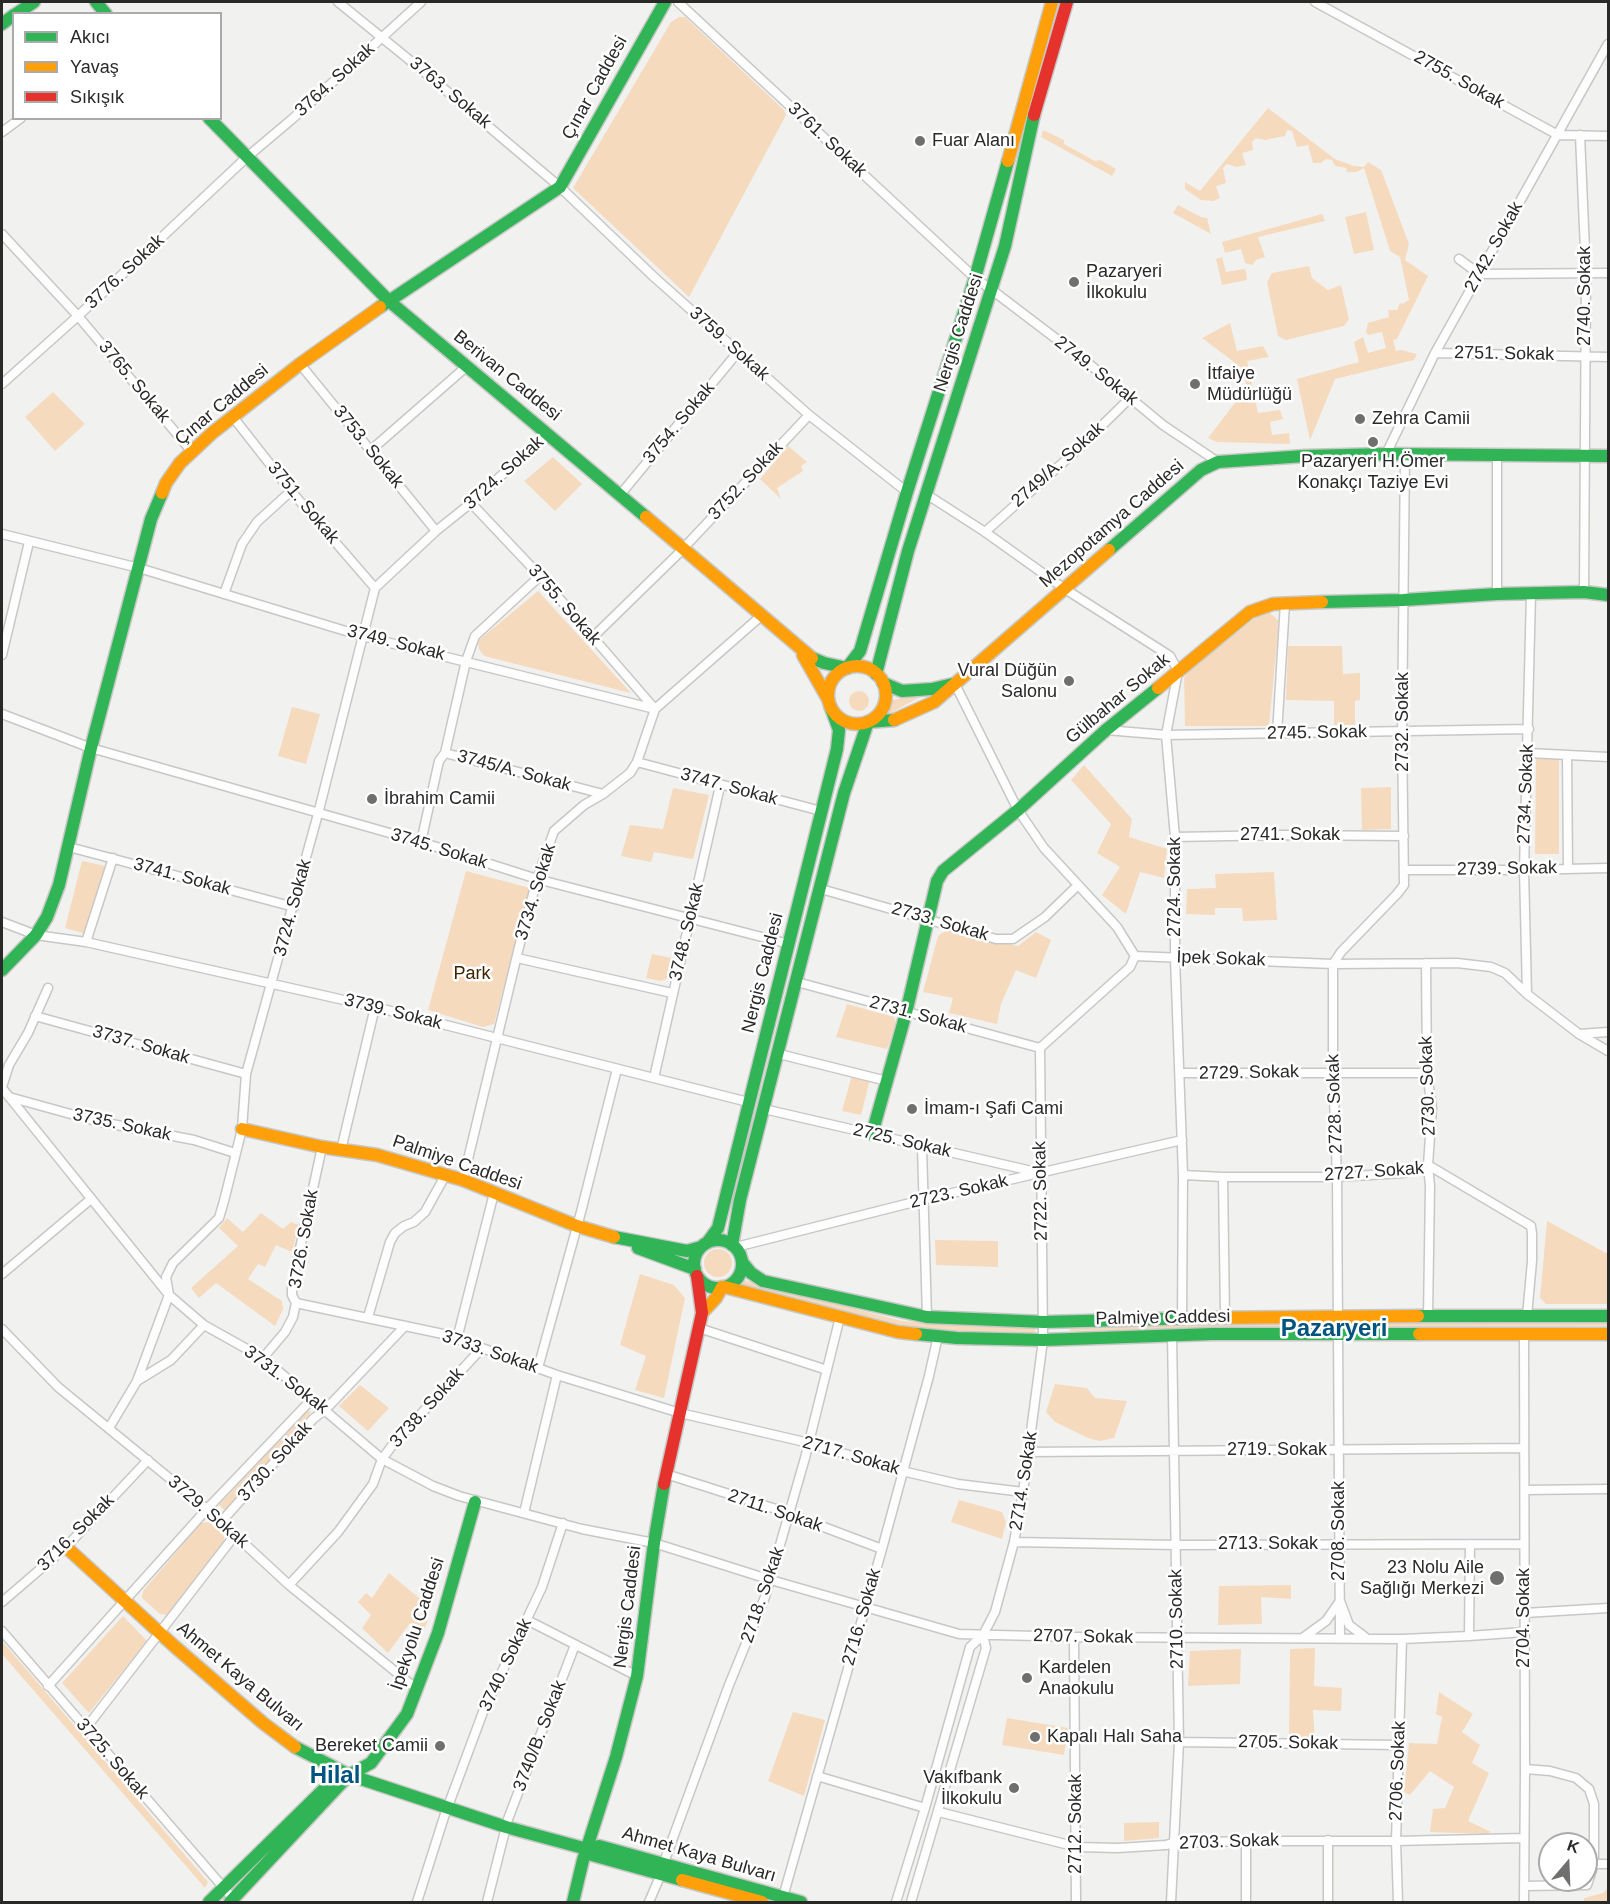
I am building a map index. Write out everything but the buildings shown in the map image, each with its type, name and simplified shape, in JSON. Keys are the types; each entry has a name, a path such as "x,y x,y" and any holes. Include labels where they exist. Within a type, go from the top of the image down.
{"main road":[{"path":"18,12 34,2"},
{"name":"Çınar Caddesi","path":"2,970 36,935 47,917 69,848 91,748 151,519 166,483 180,463 192,452 300,364 389,301 560,187 665,2"},
{"name":"Nergis Caddesi","path":"847,668 860,651 907,492 975,279 1052,2"},
{"name":"Nergis Caddesi","path":"879,679 908,551 1005,246 1034,116 1066,2"},
{"name":"Berivan Caddesi","path":"211,120 389,301 548,433 797,646"},
{"name":"Mezopotamya Caddesi","path":"868,722 896,720 934,702 1201,470 1218,462 1305,456 1386,454 1608,456"},
{"name":"Gülbahar Sokak","path":"872,1134 906,1012 937,881 943,871 1018,810 1106,730 1250,612 1273,604 1285,603 1403,600 1497,594 1584,592 1608,594"},
{"path":"797,646 818,661 847,668 867,668 879,679 902,691 932,689 955,684"},
{"path":"797,646 810,664 837,716 845,722 855,724 868,722 879,714 886,697 879,679"},
{"path":"830,704 829,689 832,680 847,668"},
{"name":"Nergis Caddesi","path":"704,1245 718,1228 821,811 839,730 830,704"},
{"name":"Nergis Caddesi","path":"734,1246 740,1200 844,793 868,722"},
{"name":"Palmiye Caddesi","path":"242,1129 322,1147 377,1155 463,1180 577,1226 620,1239 696,1272"},
{"name":"Palmiye Caddesi","path":"620,1239 687,1251 704,1245"},
{"path":"722,1240 734,1246 742,1262 738,1277 723,1287 702,1313 694,1261 704,1245 722,1240"},
{"name":"Palmiye Caddesi","path":"742,1262 763,1281 927,1317 1044,1322 1225,1317 1608,1316"},
{"path":"696,1272 709,1286 723,1287"},
{"name":"Palmiye Caddesi","path":"723,1287 898,1332 938,1336 1043,1340 1338,1334 1608,1334"},
{"name":"Nergis Caddesi","path":"573,1902 616,1757 637,1676 654,1544 666,1474 702,1313"},
{"name":"İpekyolu Caddesi","path":"233,1902 349,1775 371,1763 407,1714 438,1633 474,1502"},
{"name":"Ahmet Kaya Bulvarı","path":"66,1547 158,1632 263,1723 303,1752 349,1775 506,1827 587,1849 592,1855 801,1902"},
{"path":"209,1902 323,1791 349,1775"},
{"name":"Ahmet Kaya Bulvarı","path":"662,1869 762,1902"}],"street":[{"name":"3763. Sokak","path":"338,2 560,187"},
{"name":"3764. Sokak","path":"247,157 421,2"},
{"name":"3761. Sokak","path":"678,2 975,279"},
{"name":"2755. Sokak","path":"1315,2 1558,135 1608,136"},
{"name":"2742. Sokak","path":"1386,454 1435,353 1608,44"},
{"path":"2,132 18,120"},
{"name":"2740. Sokak","path":"1580,135 1586,273 1584,592"},
{"name":"3776. Sokak","path":"2,384 247,157"},
{"name":"3759. Sokak","path":"560,187 654,277 809,415 907,492"},
{"name":"3765. Sokak","path":"2,234 78,316 192,452"},
{"path":"1459,259 1479,274 1608,273"},
{"name":"2749. Sokak","path":"975,279 1163,425 1218,462"},
{"name":"3754. Sokak","path":"620,495 738,352"},
{"name":"2751. Sokak","path":"1435,353 1608,357"},
{"name":"3753. Sokak","path":"300,364 436,531"},
{"path":"371,450 466,367"},
{"name":"2749/A. Sokak","path":"985,532 1130,398"},
{"name":"3752. Sokak","path":"593,638 684,548 809,415"},
{"name":"3751. Sokak","path":"233,417 291,491 375,588"},
{"name":"3724. Sokak","path":"109,1428 137,1381 169,1294 166,1277 173,1263 219,1218 242,1129 246,1074 294,907 375,588 548,433"},
{"name":"2732. Sokak","path":"1334,964 1341,952 1404,885 1402,731 1405,454"},
{"path":"1497,455 1497,594"},
{"path":"224,594 242,544 257,522 291,491"},
{"path":"926,494 985,532 1065,589 1170,656 1178,671"},
{"name":"3755. Sokak","path":"471,502 540,576 655,709"},
{"name":"3749. Sokak","path":"2,534 139,568 362,636 655,709"},
{"path":"2,654 29,542"},
{"path":"445,753 466,661 475,636 540,576"},
{"name":"2734. Sokak","path":"1527,994 1524,870 1531,594"},
{"path":"1277,734 1285,603"},
{"name":"3734. Sokak","path":"463,1180 537,879 554,831 584,805 603,794 630,773 637,762 655,709 761,616"},
{"name":"2724. Sokak","path":"1178,671 1167,735 1175,837 1175,958 1183,1175 1182,1318"},
{"path":"955,684 1018,810 1044,848 1077,886 1118,927 1135,956 1130,966 1040,1048"},
{"name":"3745. Sokak","path":"2,714 91,748 421,842 537,879 789,944"},
{"name":"2745. Sokak","path":"1106,730 1167,735 1529,729"},
{"name":"3745/A. Sokak","path":"421,842 439,761 445,753 603,794"},
{"path":"1528,753 1608,757"},
{"path":"1567,756 1568,869"},
{"name":"3747. Sokak","path":"637,762 720,786 821,811"},
{"name":"3748. Sokak","path":"654,1078 720,786"},
{"name":"2741. Sokak","path":"1175,837 1282,834 1404,836"},
{"name":"3741. Sokak","path":"69,848 294,907"},
{"path":"86,942 112,858"},
{"name":"2739. Sokak","path":"1405,870 1608,868"},
{"name":"2733. Sokak","path":"821,889 996,939 1013,939 1045,917 1077,886"},
{"name":"3739. Sokak","path":"2,922 36,935 86,942 375,1007 748,1102"},
{"name":"İpek Sokak","path":"1135,956 1334,964 1458,963 1491,967 1505,973 1527,994 1579,1034 1608,1051"},
{"path":"517,958 672,993"},
{"name":"2730. Sokak","path":"1426,963 1426,1072 1432,1108 1428,1166 1430,1186 1428,1317"},
{"name":"2728. Sokak","path":"1334,964 1333,1072 1337,1177 1337,1317"},
{"name":"2731. Sokak","path":"797,982 1040,1048"},
{"path":"2,1088 9,1065 28,1033 48,988"},
{"path":"341,1150 375,1007"},
{"name":"3737. Sokak","path":"35,1016 246,1074"},
{"path":"1579,1034 1608,1032"},
{"name":"2722. Sokak","path":"1040,1048 1040,1173 1044,1322"},
{"path":"779,1054 887,1081"},
{"path":"538,1368 617,1069"},
{"name":"2729. Sokak","path":"1180,1073 1426,1072"},
{"name":"3731. Sokak","path":"2,1088 169,1294 204,1325 263,1358 326,1409 381,1459 433,1486 474,1502 654,1544"},
{"name":"3735. Sokak","path":"9,1097 96,1121 194,1140 235,1153"},
{"name":"2725. Sokak","path":"764,1109 1040,1173"},
{"name":"2723. Sokak","path":"734,1246 1182,1140"},
{"name":"3726. Sokak","path":"263,1358 285,1332 293,1317 296,1303 292,1295 292,1285 322,1147"},
{"path":"922,1147 927,1317"},
{"name":"2727. Sokak","path":"1183,1175 1337,1177 1403,1173 1428,1166 1531,1226 1532,1261 1527,1316"},
{"path":"368,1317 390,1242 395,1233 414,1222 425,1212 445,1176"},
{"path":"1224,1177 1225,1317"},
{"path":"457,1339 494,1193"},
{"path":"2,1274 91,1199"},
{"name":"3733. Sokak","path":"296,1303 368,1317 457,1339 557,1375 680,1413"},
{"name":"2718. Sokak","path":"649,1902 729,1685 771,1580 809,1443 840,1317"},
{"name":"2708. Sokak","path":"1337,1317 1340,1637"},
{"name":"2714. Sokak","path":"896,1902 970,1647 983,1635 995,1612 1014,1542 1029,1452 1044,1322"},
{"path":"137,1381 171,1360 204,1325"},
{"name":"3730. Sokak","path":"222,1522 314,1419 405,1326"},
{"path":"699,1328 826,1370"},
{"name":"3729. Sokak","path":"2,1329 58,1387 207,1509 290,1585 417,1690"},
{"name":"2704. Sokak","path":"1524,1334 1523,1544 1526,1769 1524,1902"},
{"name":"2716. Sokak","path":"783,1897 882,1549 938,1336"},
{"name":"2710. Sokak","path":"1171,1902 1179,1742 1172,1336"},
{"name":"3738. Sokak","path":"290,1585 338,1532 373,1484 381,1459 482,1348"},
{"path":"524,1513 557,1375"},
{"path":"48,1686 207,1509 312,1399"},
{"name":"2717. Sokak","path":"680,1413 809,1443 902,1471 958,1484 1023,1492"},
{"name":"2719. Sokak","path":"1029,1452 1524,1448"},
{"name":"3716. Sokak","path":"2,1602 66,1547 148,1460"},
{"name":"2711. Sokak","path":"666,1474 882,1549"},
{"path":"1525,1490 1608,1489"},
{"name":"3740. Sokak","path":"417,1902 448,1807 483,1712 542,1587 563,1523"},
{"path":"86,1728 235,1535"},
{"name":"2713. Sokak","path":"1014,1542 1176,1545 1523,1544"},
{"name":"2707. Sokak","path":"654,1544 959,1634 1177,1638 1402,1638 1524,1632"},
{"path":"1469,1636 1470,1544"},
{"path":"1304,1637 1326,1621 1340,1601"},
{"path":"1340,1601 1349,1624 1366,1638"},
{"path":"1525,1614 1608,1608"},
{"path":"527,1620 637,1676"},
{"name":"3725. Sokak","path":"2,1631 224,1887 233,1902"},
{"name":"2714. Sokak","path":"911,1902 986,1648 983,1635"},
{"name":"2712. Sokak","path":"1074,1637 1076,1902"},
{"name":"2706. Sokak","path":"1398,1902 1396,1841 1402,1638"},
{"name":"3740/B. Sokak","path":"487,1902 506,1827 575,1645"},
{"name":"2705. Sokak","path":"1179,1742 1398,1745"},
{"path":"1526,1769 1550,1771 1576,1778 1589,1789 1594,1804 1594,1832"},
{"path":"817,1776 925,1808"},
{"name":"2703. Sokak","path":"939,1812 1077,1847 1118,1848 1174,1843 1246,1841 1524,1838"},
{"path":"1328,1840 1328,1902"},
{"path":"1246,1841 1246,1902"},
{"path":"1524,1886 1538,1886"}],"green space":[{"path":"679,17 685,17 784,110 786,115 689,297 573,188 671,22"},
{"path":"1268,108 1335,159 1364,167 1368,162 1381,170 1409,244 1405,260 1428,276 1397,339 1393,340 1396,351 1417,354 1414,360 1335,379 1310,440 1297,379 1359,362 1354,342 1363,337 1368,353 1386,348 1382,332 1368,335 1366,332 1368,323 1389,317 1388,310 1397,310 1400,303 1409,300 1400,257 1390,251 1364,168 1357,172 1347,172 1346,168 1335,166 1332,160 1326,159 1321,163 1313,163 1308,145 1297,147 1292,131 1287,130 1285,136 1265,140 1256,138 1252,142 1253,150 1242,153 1246,165 1237,167 1227,164 1223,168 1226,183 1216,186 1220,198 1214,201 1201,200 1185,189 1185,182 1200,191"},
{"path":"1043,130 1064,140 1064,144 1095,161 1100,160 1116,169 1112,176 1041,137"},
{"path":"1178,205 1207,218 1211,234 1173,213"},
{"path":"1366,212 1374,250 1354,254 1345,217"},
{"path":"1322,214 1325,221 1258,237 1265,257 1256,260 1252,265 1245,263 1241,249 1225,253 1222,242"},
{"path":"1222,257 1226,272 1244,269 1247,280 1222,285 1216,259"},
{"path":"1309,266 1312,278 1328,290 1341,285 1349,319 1344,326 1286,340 1278,336 1267,282 1272,273"},
{"path":"1230,323 1237,351 1263,346 1269,357 1247,361 1258,413 1280,410 1283,419 1270,422 1272,435 1289,433 1290,444 1217,442 1208,438 1247,387 1242,368 1202,338"},
{"path":"53,392 85,424 55,451 25,417"},
{"path":"788,446 807,462 801,466 803,471 777,488 781,499 760,479"},
{"path":"553,457 582,484 555,511 524,481"},
{"path":"538,591 631,693 484,656 479,649 478,641"},
{"path":"1269,612 1279,621 1269,726 1185,726 1184,678 1190,670 1255,618"},
{"path":"1288,646 1342,646 1343,674 1360,673 1360,700 1355,701 1355,725 1334,725 1334,701 1286,700"},
{"path":"855,691 863,691 869,697 869,705 863,711 855,711 849,705 849,697"},
{"path":"924,695 883,717 885,701"},
{"path":"292,707 320,714 306,764 278,756"},
{"path":"1536,759 1559,759 1559,854 1535,854"},
{"path":"1084,765 1132,819 1129,837 1167,849 1164,878 1140,872 1126,914 1102,895 1120,867 1097,853 1111,824 1071,780"},
{"path":"1391,787 1391,829 1362,830 1361,788"},
{"path":"673,788 709,795 693,859 654,852 651,862 621,856 630,825 663,829"},
{"path":"82,861 106,866 85,932 82,933 65,928"},
{"name":"Park","path":"466,871 530,888 494,1024 483,1027 428,1010"},
{"path":"1274,872 1277,920 1243,921 1242,908 1215,908 1215,915 1186,914 1187,889 1216,888 1215,874"},
{"path":"947,930 1018,946 1036,932 1051,940 1036,978 1016,970 1001,1004 997,1024 949,1013 953,998 923,992 938,936"},
{"path":"652,954 672,958 667,979 661,981 646,978"},
{"path":"847,1004 894,1017 896,1023 887,1049 836,1037"},
{"path":"852,1075 870,1079 861,1115 842,1111"},
{"path":"261,1213 283,1229 291,1222 299,1225 292,1252 276,1245 265,1267 258,1264 248,1279 282,1301 283,1309 275,1326 216,1283 199,1298 191,1288 238,1246 219,1228 227,1218 243,1232"},
{"path":"1547,1221 1608,1254 1608,1304 1546,1304 1540,1298"},
{"path":"935,1240 998,1241 998,1267 936,1265"},
{"path":"718,1249 728,1253 732,1263 728,1273 718,1277 708,1273 704,1263 708,1253"},
{"path":"640,1274 674,1285 685,1298 664,1398 635,1390 646,1356 620,1345"},
{"path":"739,1279 902,1321 1035,1327 1035,1333 971,1333 895,1326 738,1286"},
{"path":"1356,1322 1608,1322 1608,1326 1356,1327"},
{"path":"1333,1323 1332,1327 1070,1331 1069,1327"},
{"path":"1055,1384 1087,1388 1095,1398 1127,1401 1114,1438 1100,1441 1088,1438 1055,1422 1046,1412"},
{"path":"360,1385 389,1408 368,1431 339,1406"},
{"path":"308,1410 311,1412 226,1511 219,1505"},
{"path":"959,1500 1002,1512 1006,1522 1002,1539 951,1522"},
{"path":"209,1522 224,1536 224,1544 167,1615 160,1614 142,1598 143,1591 201,1523"},
{"path":"389,1573 425,1603 416,1613 428,1621 423,1631 410,1623 388,1653 362,1628 371,1615 358,1602 366,1593 372,1598"},
{"path":"1291,1585 1291,1599 1261,1597 1262,1624 1218,1625 1219,1586"},
{"path":"123,1616 147,1641 89,1713 62,1683"},
{"path":"2,1641 208,1882 205,1888 2,1654"},
{"path":"1315,1648 1314,1686 1342,1688 1341,1711 1313,1710 1315,1740 1289,1739 1290,1649"},
{"path":"1241,1649 1240,1684 1188,1686 1190,1651"},
{"path":"1439,1692 1473,1714 1462,1732 1480,1745 1472,1763 1489,1773 1468,1821 1491,1832 1486,1834 1430,1832 1433,1809 1445,1808 1454,1787 1430,1771 1410,1795 1404,1792 1409,1743 1437,1744 1442,1717 1436,1714"},
{"path":"793,1712 825,1720 804,1796 768,1781"},
{"name":"Kapalı Halı Saha","path":"1007,1718 1068,1728 1064,1755 1002,1745"},
{"path":"1159,1822 1159,1838 1124,1841 1124,1823"},
{"path":"1608,1888 1608,1902 1584,1902 1584,1898 1603,1893"}],"traffic: fast":[{"path":"19,12 34,2"},
{"path":"96,2 104,12"},
{"path":"380,307 560,187 665,2"},
{"path":"2,24 12,16"},
{"path":"876,674 908,551 1005,246 1034,115"},
{"path":"211,120 389,301 646,517"},
{"path":"812,658 847,668 860,651 907,492 975,278 1008,161"},
{"path":"1109,550 1201,470 1218,462 1305,456 1386,454 1608,456"},
{"path":"2,970 36,935 47,917 59,885 91,748 151,519 162,493"},
{"path":"1322,602 1497,594 1584,592 1608,595"},
{"path":"883,683 902,691 932,689 953,684"},
{"path":"872,1134 906,1013 937,881 943,871 1018,810 1106,730 1158,688"},
{"path":"707,1243 718,1228 837,749 839,730 831,708"},
{"path":"732,1245 740,1200 844,793 868,722 894,720"},
{"path":"614,1237 687,1251 701,1247"},
{"path":"718,1240 735,1247 742,1264 735,1281 718,1288 701,1281 694,1264 701,1247 718,1240"},
{"path":"638,1248 695,1269"},
{"path":"742,1262 751,1273 763,1281 927,1317 1044,1322 1198,1318"},
{"path":"1418,1316 1608,1316"},
{"path":"916,1334 957,1338 1043,1340 1212,1334 1419,1334"},
{"path":"573,1902 583,1860 616,1757 637,1676 664,1484"},
{"path":"230,1902 349,1775 371,1763 407,1714 438,1633 475,1502"},
{"path":"295,1747 349,1775 506,1827 587,1849 592,1855 682,1880"},
{"path":"209,1902 323,1790 338,1782"},
{"path":"587,1849 599,1846 801,1902"}],"traffic: slow":[{"path":"1008,161 1052,2"},
{"path":"162,493 180,463 212,433 300,364 380,307"},
{"path":"646,517 812,658"},
{"path":"894,720 934,702 1109,550"},
{"path":"1158,688 1250,612 1273,604 1322,602"},
{"path":"803,655 828,699"},
{"path":"857,666 873,671 881,679 886,695 881,711 873,719 857,724 841,719 833,711 828,695 833,679 841,671 857,666"},
{"path":"242,1129 322,1147 377,1155 463,1180 577,1226 614,1237"},
{"path":"702,1313 716,1298 722,1287"},
{"path":"725,1287 898,1332 916,1334"},
{"path":"1198,1318 1418,1316"},
{"path":"1419,1334 1608,1334"},
{"path":"66,1547 173,1645 263,1723 295,1747"},
{"path":"682,1880 762,1902"}],"traffic: jam":[{"path":"1034,115 1067,2"},
{"path":"664,1484 702,1313 697,1276"}],"place":[{"name":"Fuar Alanı","path":"920,141"},
{"name":"Pazaryeri İlkokulu","path":"1074,282"},
{"name":"İtfaiye Müdürlüğü","path":"1195,384"},
{"name":"Zehra Camii","path":"1360,419"},
{"name":"Pazaryeri H.Ömer Konakçı Taziye Evi","path":"1373,442"},
{"name":"Vural Düğün Salonu","path":"1069,681"},
{"name":"İbrahim Camii","path":"372,799"},
{"name":"İmam-ı Şafi Cami","path":"912,1109"},
{"name":"23 Nolu Aile Sağlığı Merkezi","path":"1497,1578"},
{"name":"Kardelen Anaokulu","path":"1027,1678"},
{"name":"Kapalı Halı Saha","path":"1035,1737"},
{"name":"Bereket Camii","path":"440,1746"},
{"name":"Vakıfbank İlkokulu","path":"1014,1788"}],"district":[{"name":"Pazaryeri","path":"1334,1329"},
{"name":"Hilal","path":"335,1776"}]}
